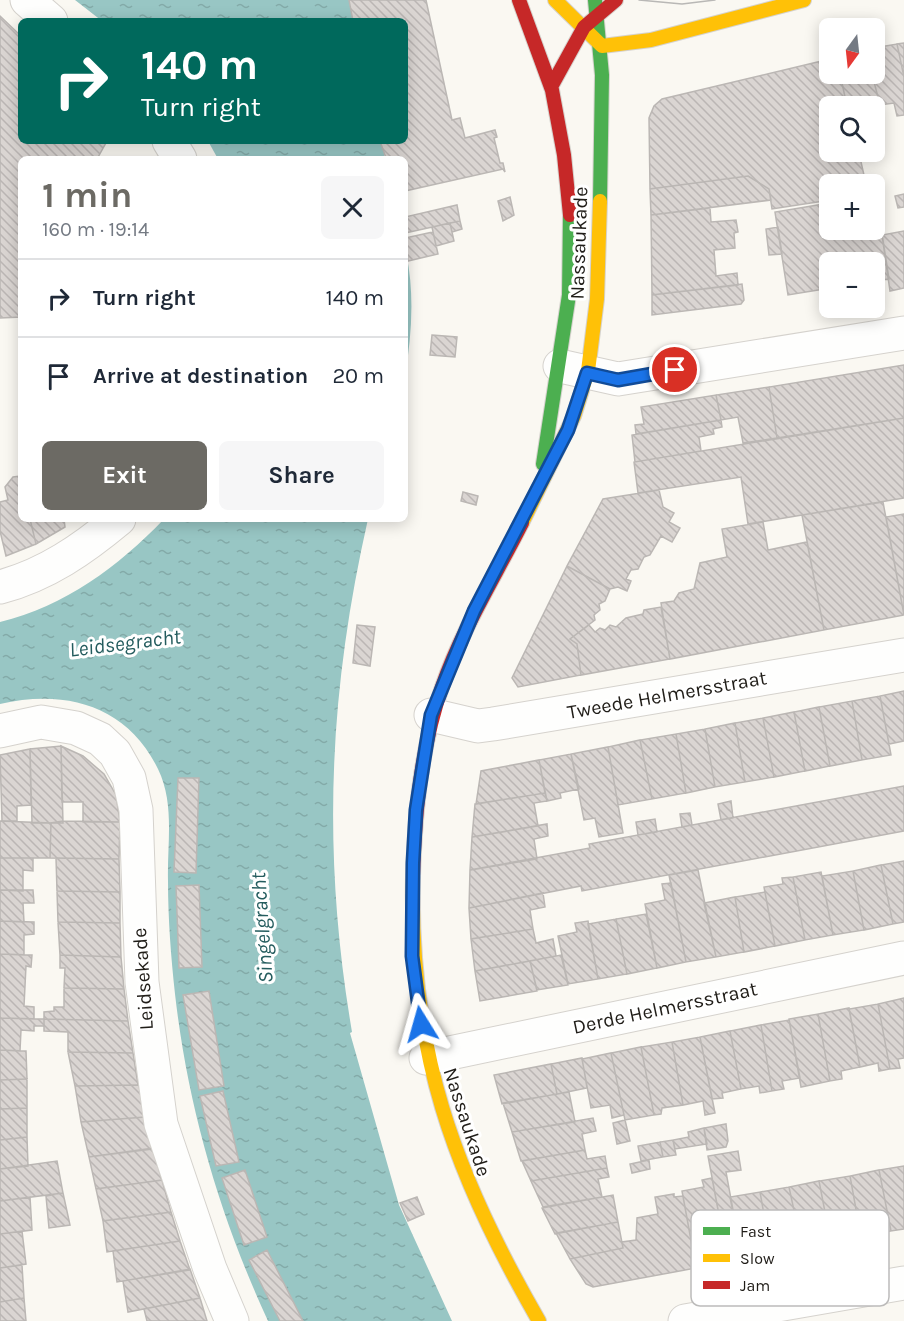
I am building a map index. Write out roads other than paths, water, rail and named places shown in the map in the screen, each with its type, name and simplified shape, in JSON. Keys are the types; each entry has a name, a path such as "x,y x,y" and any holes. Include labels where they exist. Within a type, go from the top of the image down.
{"main road":[{"name":"Nassaukade","path":"519,0 551,87 560,135 572,268 564,344 573,369 568,430 474,611 431,715 416,810 412,956 426,1058 444,1123 472,1196 514,1279 539,1321"},
{"path":"555,0 581,28 602,46 651,40 804,0"},
{"path":"551,87 581,28 596,6 616,0"},
{"name":"Nassaukade","path":"542,477 548,422 573,369 592,348 598,279 602,46 596,6"}],"street":[{"path":"27,0 48,18"},
{"path":"573,369 618,380 904,333"},
{"path":"0,587 22,581 51,567 86,547 115,522"},
{"name":"Tweede Helmersstraat","path":"431,715 478,726 904,655"},
{"name":"Leidsekade","path":"0,731 41,722 76,728 100,739 115,753 129,778 136,810 142,982 161,1124 210,1269 232,1321"},
{"name":"Derde Helmersstraat","path":"426,1058 904,958"},
{"path":"889,1286 904,1283"},
{"path":"685,1321 771,1306"}],"water":[{"path":"75,0 349,0 352,18 98,18"},
{"path":"210,144 381,144 385,155 384,156 216,156"},
{"path":"408,264 411,296 408,352"},
{"path":"161,522 367,522 344,649 337,712 333,838 342,966 352,1032 350,1033 399,1205 452,1321 268,1321 221,1202 197,1120 188,1079 171,952 167,796 158,769 145,747 129,730 112,716 92,707 70,701 48,699 0,704 0,622 47,606 68,595 109,568"}],"tram line":[{"path":"639,0 682,4 715,0"}],"water label":[{"name":"Leidsegracht","path":"125,643"},
{"name":"Singelgracht","path":"262,928"}]}
